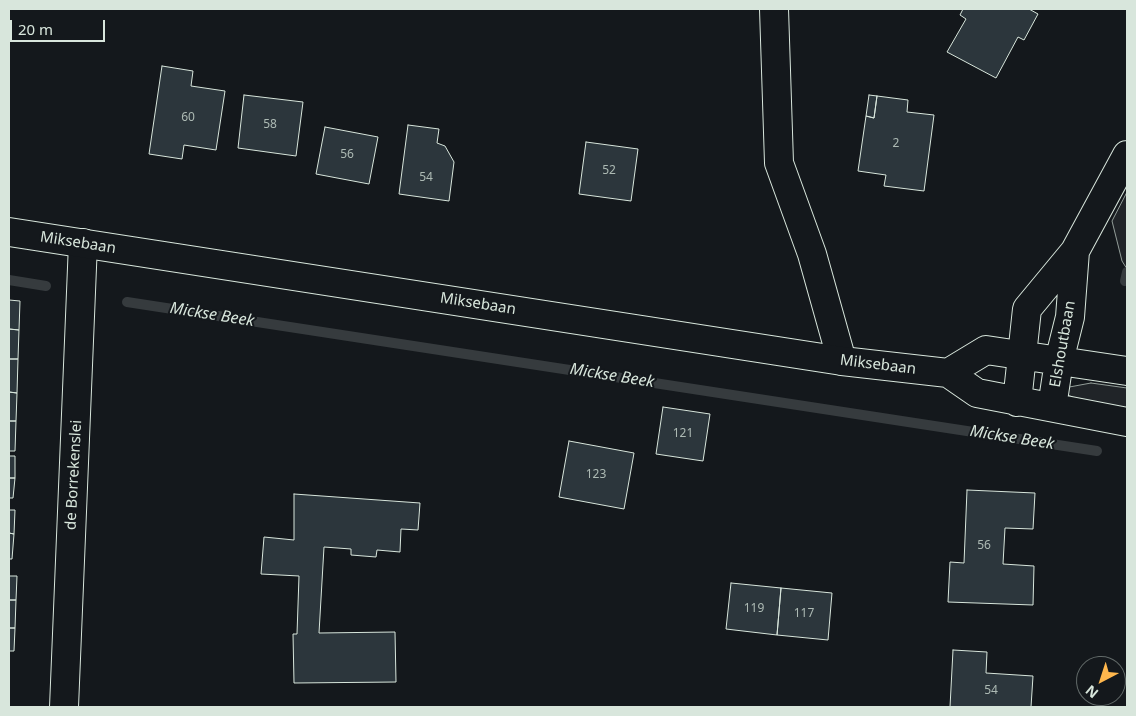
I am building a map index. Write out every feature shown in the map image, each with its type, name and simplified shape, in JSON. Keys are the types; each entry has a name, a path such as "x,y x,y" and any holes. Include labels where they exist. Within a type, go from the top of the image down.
{"street":[{"path":"774,9 779,163 812,254 842,361"},
{"name":"Elshoutbaan","path":"1017,402 1027,308 1075,251 1127,155"},
{"name":"Miksebaan","path":"9,232 842,361 948,373 978,393 1127,422"},
{"name":"de Borrekenslei","path":"64,707 83,243"},
{"name":"Elshoutbaan","path":"1052,407 1070,317 1075,251"},
{"path":"948,373 986,350 1127,371"}],"shaded area":[{"path":"1127,192 1127,269 1122,261 1112,221"},
{"path":"1091,383 1127,388 1127,412 1096,407 1063,393 1064,388"}],"building":[{"path":"963,9 1029,9 1038,14 1024,40 1018,37 996,78 947,52 966,19 960,15"},
{"path":"162,66 193,71 191,86 225,91 216,150 184,145 182,159 149,154"},
{"path":"244,95 303,102 296,156 238,148"},
{"path":"869,95 877,96 874,118 866,116"},
{"path":"877,96 908,100 907,112 934,115 924,191 884,186 886,175 858,171 866,116 874,118"},
{"path":"408,125 439,129 437,143 445,146 454,162 449,201 399,194"},
{"path":"325,127 378,137 369,184 316,174"},
{"path":"586,142 638,149 631,201 579,194"},
{"path":"9,300 20,301 19,330 9,329"},
{"path":"9,329 19,330 18,359 9,359"},
{"path":"9,359 18,359 17,393 9,392"},
{"path":"9,392 17,393 16,421 9,421"},
{"path":"663,407 710,414 703,461 656,454"},
{"path":"9,421 16,421 15,451 9,451"},
{"path":"569,441 634,453 624,509 559,497"},
{"path":"9,456 15,456 15,478 9,478"},
{"path":"9,478 15,478 13,498 9,498"},
{"path":"967,490 1035,493 1033,529 1005,528 1003,564 1034,566 1033,605 948,602 950,562 964,563"},
{"path":"294,494 420,503 418,530 401,529 400,552 377,550 376,557 351,555 351,549 324,547 319,633 395,632 396,682 294,683 293,634 297,634 299,576 261,574 264,537 294,540"},
{"path":"9,510 15,510 14,534 9,533"},
{"path":"9,533 14,534 12,559 9,559"},
{"path":"9,576 17,576 16,600 9,600"},
{"path":"731,583 781,588 777,635 726,629"},
{"path":"781,588 832,593 828,640 777,635"},
{"path":"9,600 16,600 15,628 9,628"},
{"path":"9,628 15,628 14,651 9,651"},
{"path":"953,650 987,652 986,673 1033,676 1031,707 950,707"}],"waterway":[{"name":"Mickse Beek","path":"1125,281 1127,272"},
{"name":"Mickse Beek","path":"9,280 46,286"},
{"name":"Mickse Beek","path":"127,302 1097,451"}]}
